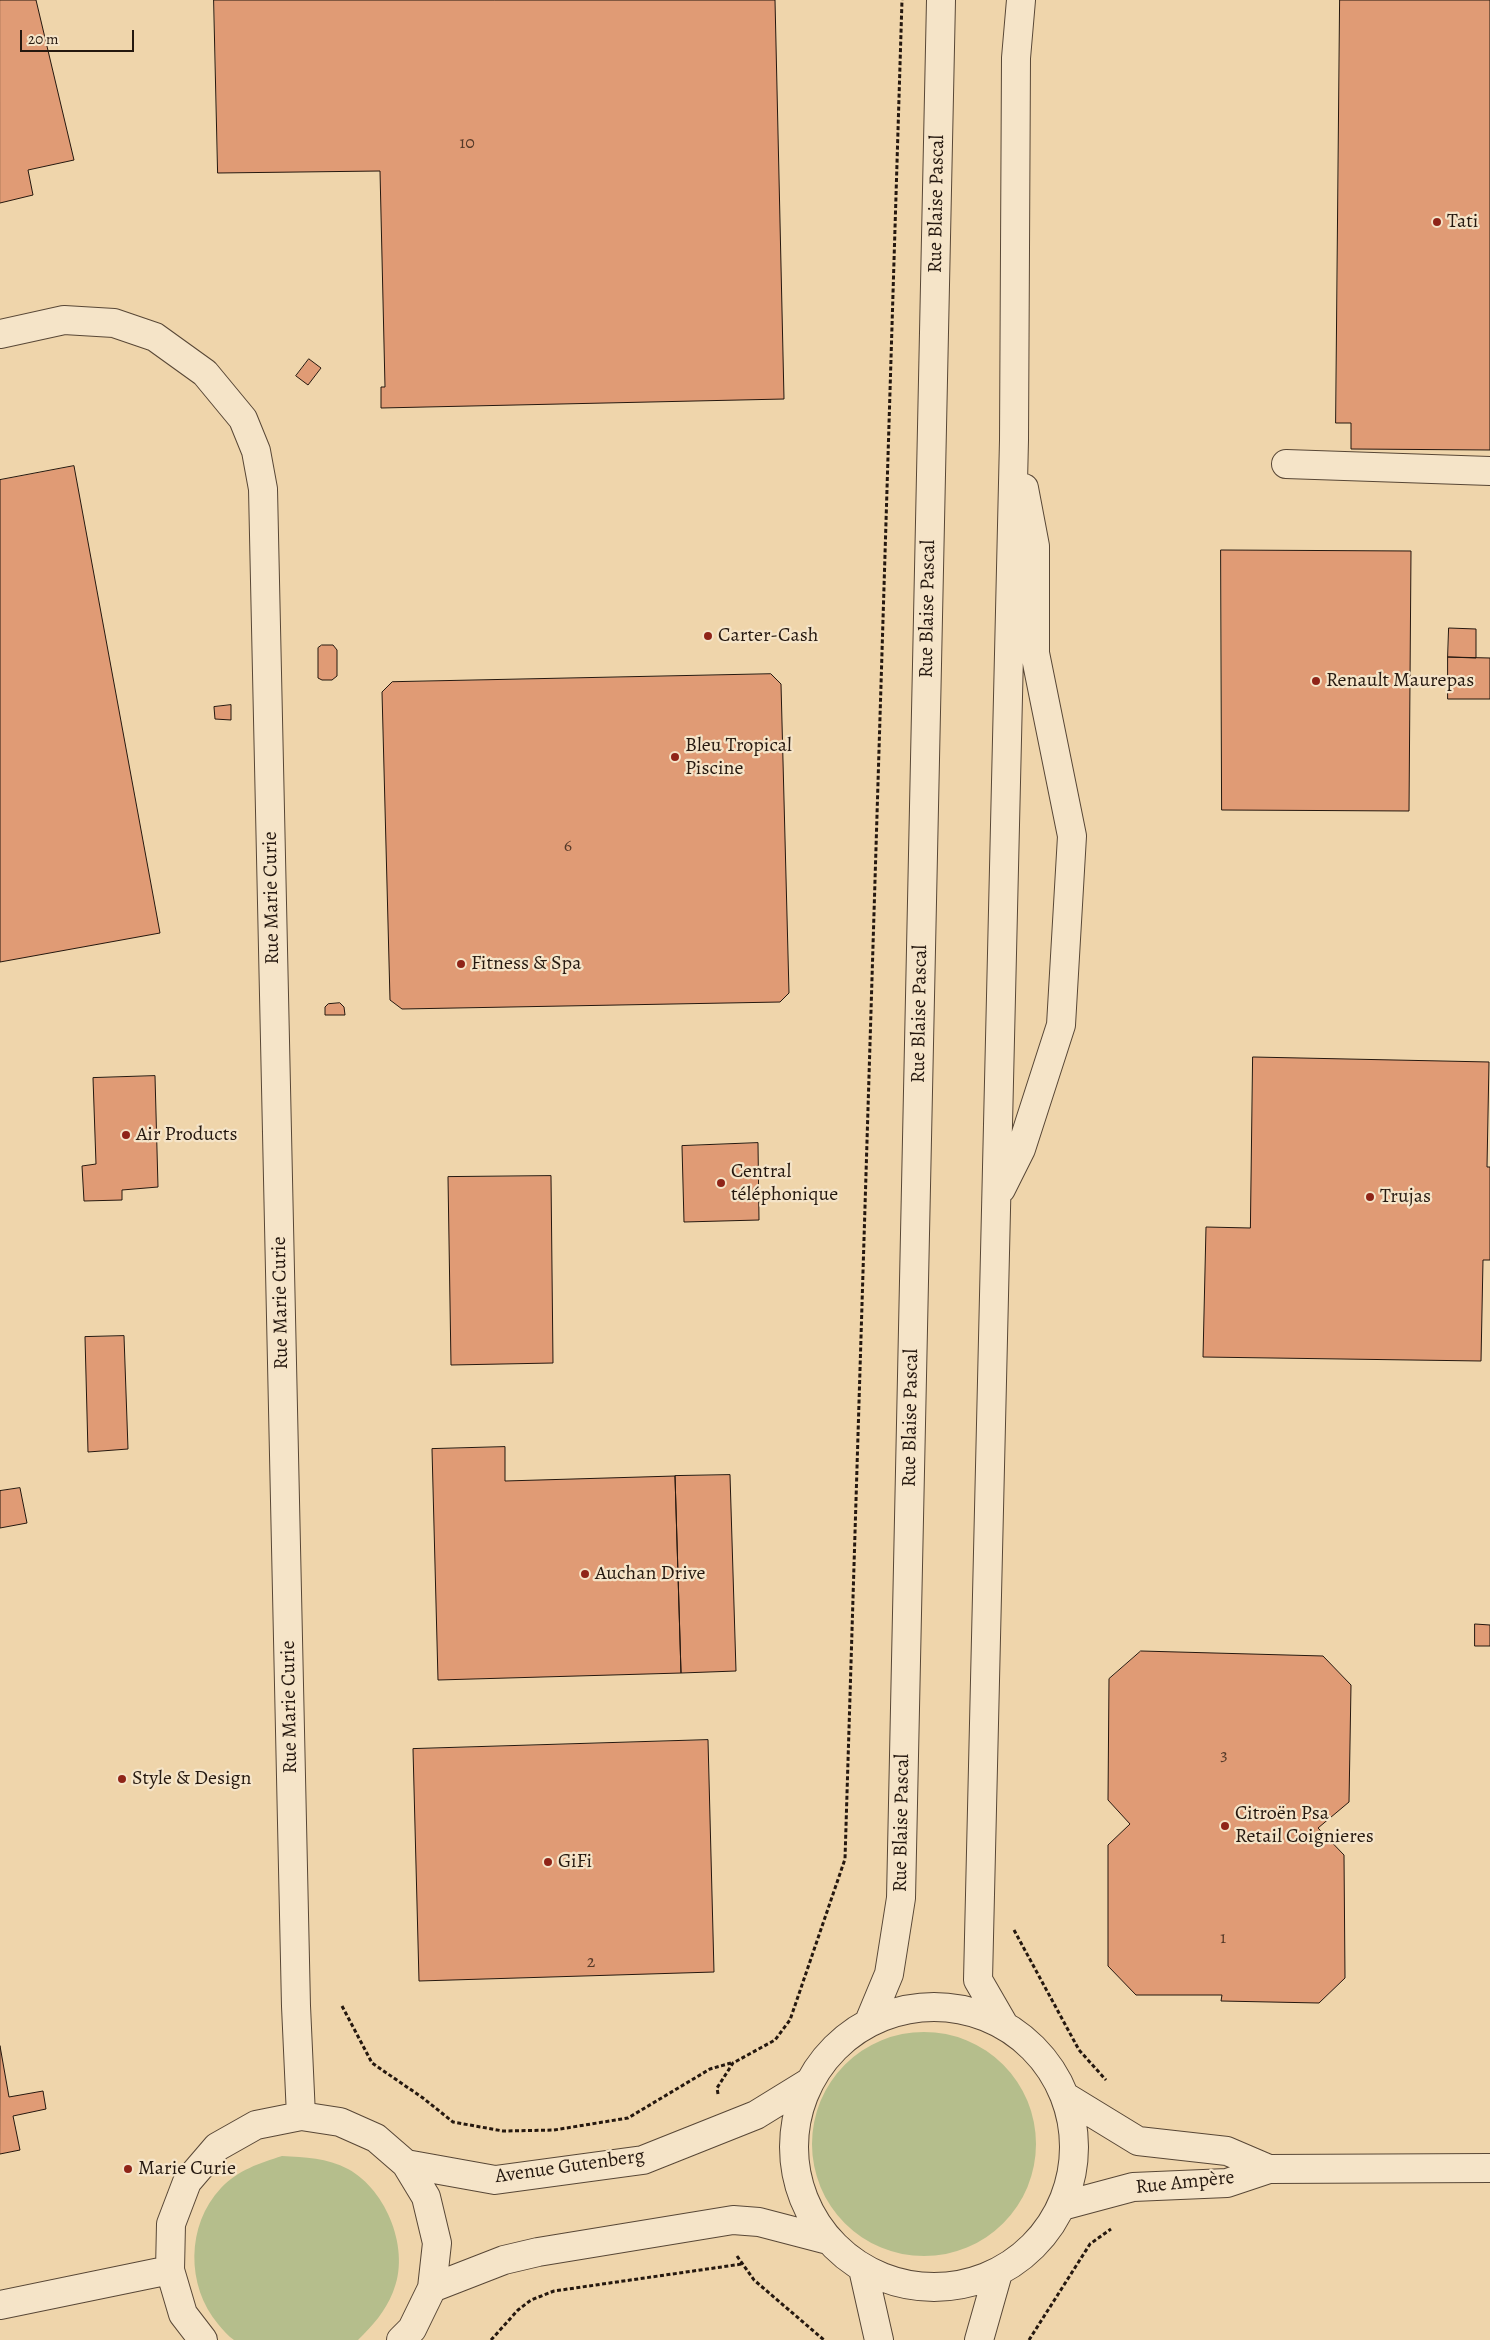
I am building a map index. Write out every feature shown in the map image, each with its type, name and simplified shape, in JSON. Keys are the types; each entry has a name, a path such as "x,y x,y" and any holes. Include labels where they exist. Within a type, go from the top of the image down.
{"street":[{"name":"Rue Blaise Pascal","path":"869,2022 889,1974 901,1898 941,0"},
{"path":"1004,2025 978,1980 1014,440 1016,58 1021,0"},
{"name":"Rue Marie Curie","path":"0,334 64,320 114,323 155,337 205,373 243,419 256,451 263,489 296,1986 301,2116"},
{"path":"997,1197 1021,1149 1061,1025 1072,836 1035,653 1036,546 1014,440"},
{"path":"1286,464 1490,471"},
{"path":"908,2008 957,2008 1004,2025 1029,2044 1050,2067 1066,2097 1074,2138 1073,2174 1062,2206 1035,2245 998,2273 972,2283 939,2288 902,2285 863,2269 828,2240 799,2190 793,2148 797,2114 808,2083 839,2042 869,2022 908,2008"},
{"name":"Avenue Gutenberg","path":"406,2164 495,2180 643,2160 756,2115 808,2083"},
{"name":"Rue Ampère","path":"1066,2097 1138,2141 1227,2152 1269,2169"},
{"path":"204,2340 183,2314 170,2270 171,2224 187,2182 217,2147 256,2125 301,2116 340,2122 376,2138 406,2164 426,2197 437,2242 432,2288 412,2329 401,2340"},
{"path":"1269,2169 1490,2168"},
{"name":"Rue Ampère","path":"1062,2206 1133,2187 1227,2183 1269,2169"},
{"path":"432,2288 504,2260 538,2252 733,2220 760,2222 828,2240"},
{"path":"863,2269 879,2340"},
{"path":"0,2305 170,2270"},
{"path":"979,2340 998,2273"}],"path":[{"path":"342,2006 372,2064 424,2098 453,2122 504,2131 554,2130 628,2118 710,2070 733,2063 775,2040 790,2020 845,1859 902,0"},
{"path":"1012,1925 1079,2050 1112,2086"},
{"path":"718,2096 717,2088 733,2063"},
{"path":"1029,2340 1090,2244 1114,2227"},
{"path":"737,2256 754,2280 824,2340"},
{"path":"492,2340 518,2310 532,2300 554,2292 742,2264"}],"green space":[{"path":"913,2032 935,2032 967,2040 977,2045 995,2057 1011,2073 1028,2101 1034,2122 1036,2144 1034,2166 1028,2187 1011,2215 995,2231 967,2248 935,2256 913,2256 881,2248 871,2243 853,2231 837,2215 820,2187 812,2155 812,2133 820,2101 825,2091 837,2073 853,2057 881,2040"},
{"path":"282,2156 324,2160 348,2169 374,2191 392,2223 399,2258 398,2276 386,2306 374,2323 358,2340 234,2340 218,2324 200,2292 194,2256 196,2237 201,2220 210,2203 221,2188 235,2176 258,2164"}],"building":[{"path":"0,0 36,0 74,160 28,170 33,195 0,203"},
{"path":"214,0 775,0 784,399 381,408 381,387 385,387 380,171 218,173"},
{"path":"1340,0 1490,0 1490,450 1351,449 1351,423 1336,423"},
{"path":"309,359 321,368 308,385 296,376"},
{"path":"74,466 160,933 0,962 0,480"},
{"name":"Renault Maurepas","path":"1221,550 1411,551 1409,811 1222,810"},
{"path":"1449,628 1476,629 1476,658 1448,657"},
{"path":"322,645 333,645 337,650 337,676 332,680 318,678 318,648"},
{"path":"1448,657 1490,658 1490,699 1448,699"},
{"path":"771,674 781,684 789,993 780,1002 402,1009 390,1000 382,692 392,682"},
{"path":"231,705 231,720 215,719 214,707"},
{"path":"340,1003 344,1007 345,1015 325,1015 325,1007 328,1004"},
{"name":"Trujas","path":"1253,1057 1489,1062 1487,1167 1490,1167 1490,1260 1483,1260 1481,1361 1203,1357 1206,1227 1250,1228"},
{"path":"155,1076 158,1187 122,1190 122,1200 84,1201 82,1166 96,1164 93,1078"},
{"name":"Central téléphonique","path":"758,1143 759,1220 684,1222 682,1146"},
{"path":"551,1176 553,1363 451,1365 448,1177"},
{"path":"124,1336 128,1449 88,1452 85,1337"},
{"path":"505,1447 505,1481 675,1476 681,1673 438,1680 432,1449"},
{"path":"730,1475 736,1671 681,1673 675,1476"},
{"path":"20,1488 27,1523 0,1528 0,1491"},
{"path":"1475,1624 1490,1625 1490,1646 1475,1646"},
{"name":"Citroën Psa Retail Coignieres","path":"1141,1651 1323,1656 1351,1685 1349,1802 1318,1828 1344,1855 1345,1978 1319,2003 1221,2001 1222,1995 1136,1995 1108,1966 1108,1845 1130,1824 1108,1800 1109,1679"},
{"path":"708,1740 714,1972 419,1981 413,1749"},
{"path":"0,2046 9,2097 43,2091 46,2109 13,2116 20,2150 0,2154"}],"place":[{"name":"Tati","path":"1437,222"},
{"name":"Carter-Cash","path":"708,636"},
{"name":"Renault Maurepas","path":"1316,681"},
{"name":"Bleu Tropical Piscine","path":"675,757"},
{"name":"Fitness & Spa","path":"461,964"},
{"name":"Air Products","path":"126,1135"},
{"name":"Central téléphonique","path":"721,1183"},
{"name":"Trujas","path":"1370,1197"},
{"name":"Auchan Drive","path":"585,1574"},
{"name":"Style & Design","path":"122,1779"},
{"name":"Citroën Psa Retail Coignieres","path":"1225,1826"},
{"name":"GiFi","path":"548,1862"},
{"name":"Marie Curie","path":"128,2169"}]}
